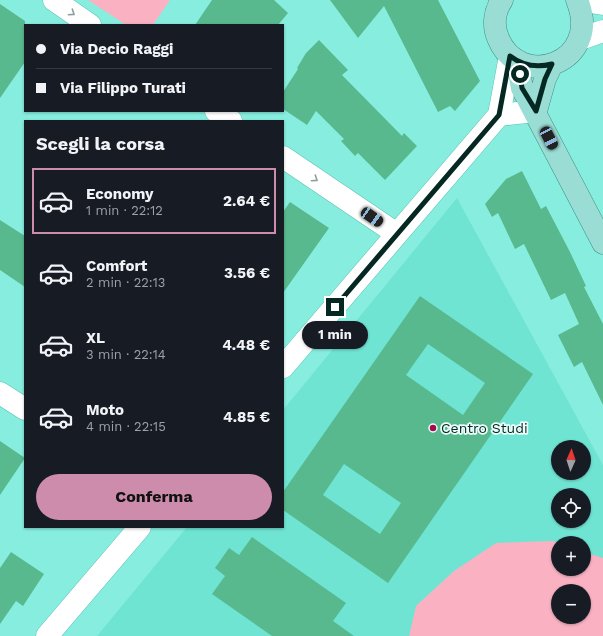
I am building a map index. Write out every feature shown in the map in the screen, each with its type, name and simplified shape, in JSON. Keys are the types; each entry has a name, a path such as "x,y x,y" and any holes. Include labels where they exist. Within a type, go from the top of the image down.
{"main road":[{"path":"498,2 495,19 496,32 501,45 514,58 540,67 564,59 574,50 580,39 583,26 582,12 578,0"},
{"path":"514,58 522,88 536,111 603,242"},
{"path":"536,111 545,79 552,64"}],"street":[{"path":"54,0 89,24"},
{"path":"578,0 603,4"},
{"path":"580,39 603,31"},
{"path":"284,366 499,115 514,58"},
{"path":"499,115 536,111"},
{"path":"218,112 230,120"},
{"path":"284,158 397,234"},
{"path":"0,392 24,408"},
{"path":"47,636 139,528"}],"shaded area":[{"path":"88,0 170,0 154,24 124,24"},
{"name":"Centro Studi","path":"457,198 589,440 551,440 551,480 591,480 591,443 603,465 603,636 97,636 186,528 284,528 284,409"},
{"path":"551,541 551,576 591,576 591,554 603,558 603,636 409,636 416,606 454,571 496,543"}],"building":[{"path":"212,0 274,0 288,13 279,24 196,24"},
{"path":"330,0 438,0 480,81 455,111 450,106 438,112 384,6 358,38"},
{"path":"0,4 25,21 25,24 24,63 0,98"},
{"path":"319,40 348,70 342,75 402,136 404,133 417,146 385,180 358,153 355,156 341,141 344,139 316,111 307,125 284,110 284,90 298,69 297,68 306,53"},
{"path":"522,171 541,209 546,206 570,252 586,286 584,287 603,324 603,405 582,362 574,367 558,335 579,324 565,293 551,300 524,244 515,249 498,213 492,217 485,204 506,179"},
{"path":"290,202 329,228 284,292 284,211"},
{"path":"0,220 24,235 24,286 0,270"},
{"path":"420,296 533,374 388,583 284,511 284,491","holes":["428,344 485,383 463,415 406,375","344,464 401,503 380,534 323,495"]},
{"path":"0,441 24,457 24,459 0,495"},
{"path":"252,537 346,603 333,621 354,636 272,636 212,594 225,576 215,568 229,548 239,555"},
{"path":"11,552 44,574 23,606 16,601 0,624 0,568"}],"place":[{"name":"Centro Studi","path":"433,428"}],"route":[{"path":"335,307 499,115 510,56 517,61 529,65 540,67 552,64 545,79 536,111 522,88 520,74"}]}
